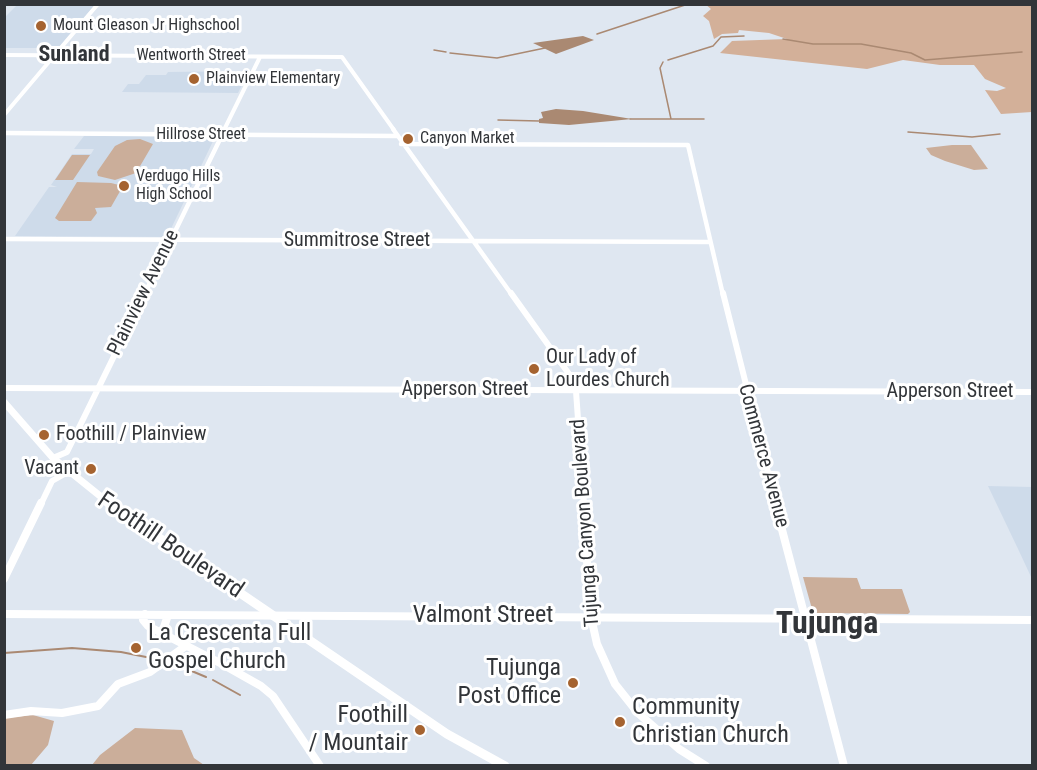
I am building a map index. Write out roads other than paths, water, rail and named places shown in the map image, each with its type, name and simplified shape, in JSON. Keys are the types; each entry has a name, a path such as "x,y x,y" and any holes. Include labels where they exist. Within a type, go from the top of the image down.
{"main road":[{"name":"Foothill Boulevard","path":"4,402 53,458 132,522 447,734 505,765"}],"street":[{"path":"4,115 98,4"},
{"name":"Wentworth Street","path":"4,55 342,57"},
{"name":"Plainview Avenue","path":"53,458 67,452 260,57"},
{"name":"Tujunga Canyon Boulevard","path":"342,57 401,144 569,374 576,391 591,617 604,664 622,694 638,714 662,735 706,765"},
{"name":"Hillrose Street","path":"4,133 397,136"},
{"name":"Commerce Avenue","path":"401,144 688,145 746,391 844,765"},
{"name":"Summitrose Street","path":"4,239 710,242"},
{"name":"Apperson Street","path":"4,388 1032,392"},
{"path":"4,579 52,481 68,472"},
{"name":"Valmont Street","path":"4,614 1032,620"},
{"path":"145,614 143,621 148,626 261,686 273,696 320,765"},
{"path":"168,615 164,627 168,636"},
{"path":"4,715 31,711 62,713 100,705 118,684 155,669 187,645"}],"waterway":[{"path":"597,34 688,4"},
{"path":"668,60 713,46 721,37 744,36"},
{"path":"783,39 813,44 861,44 911,53 925,60 1022,52"},
{"path":"450,53 497,58 545,48"},
{"path":"434,50 446,52"},
{"path":"663,62 660,68 671,119"},
{"path":"630,119 671,119"},
{"path":"671,119 704,119"},
{"path":"498,120 539,121"},
{"path":"908,132 972,137 1000,134"},
{"path":"4,653 72,648 121,652 161,660"},
{"path":"175,664 206,677"},
{"path":"213,680 240,695"}],"place":[{"name":"Mount Gleason Jr Highschool","path":"41,26"},
{"name":"Plainview Elementary","path":"194,79"},
{"name":"Canyon Market","path":"408,139"},
{"name":"Verdugo Hills High School","path":"124,186"},
{"name":"Our Lady of Lourdes Church","path":"534,369"},
{"name":"Foothill / Plainview","path":"44,435"},
{"name":"Vacant","path":"91,469"},
{"name":"La Crescenta Full Gospel Church","path":"136,648"},
{"name":"Tujunga Post Office","path":"573,683"},
{"name":"Community Christian Church","path":"620,722"},
{"name":"Foothill / Mountair","path":"420,730"}],"district":[{"name":"Sunland","path":"74,55"},
{"name":"Tujunga","path":"827,625"}]}
